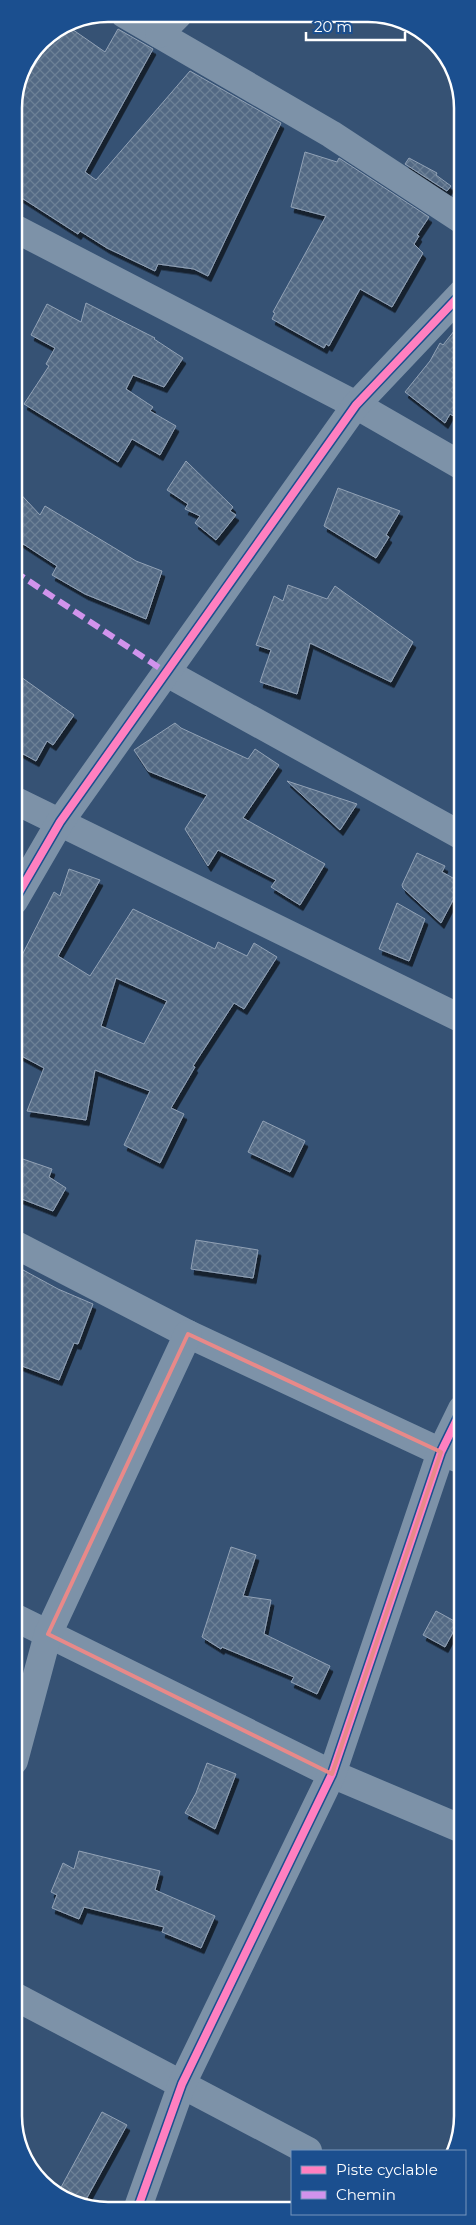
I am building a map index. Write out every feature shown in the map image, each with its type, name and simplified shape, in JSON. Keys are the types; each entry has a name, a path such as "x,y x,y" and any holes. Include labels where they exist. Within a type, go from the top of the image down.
{"street":[{"path":"138,22 331,134 454,215"},
{"path":"159,34 170,22"},
{"path":"23,233 356,405 454,461"},
{"path":"23,886 60,822 356,405 454,302"},
{"path":"167,673 454,831"},
{"path":"23,804 454,1015"},
{"path":"22,1248 188,1334 451,1456 332,1774 182,2084 140,2202"},
{"path":"22,1730 48,1634 188,1334"},
{"path":"22,1621 332,1774 453,1824"},
{"path":"22,2000 306,2150"}],"highlighted area":[{"path":"188,1334 441,1452 332,1774 48,1634"}],"building":[{"path":"118,29 153,49 85,172 96,180 190,71 281,123 208,276 194,269 158,264 155,271 107,248 80,231 78,234 23,199 23,103 25,86 40,56 52,44 74,30 105,52"},
{"path":"305,152 337,162 339,158 429,217 417,235 419,236 414,244 423,253 392,307 360,289 329,346 326,344 324,348 272,319 275,313 273,312 326,216 291,207"},
{"path":"409,158 437,173 436,175 451,186 447,191 405,164"},
{"path":"86,303 155,338 183,358 164,387 133,375 126,389 153,407 150,411 176,426 160,455 132,439 118,462 24,404 49,366 46,364 55,348 31,335 47,304 81,322"},
{"path":"454,331 454,416 450,414 445,423 405,392 430,361 440,343 443,345"},
{"path":"186,461 233,507 230,511 236,515 216,540 195,523 200,516 185,509 188,504 167,490"},
{"path":"338,488 400,511 386,535 389,537 376,558 324,526"},
{"path":"23,496 40,515 45,506 136,561 162,571 146,619 85,594 52,575 57,566 23,544"},
{"path":"288,585 327,599 335,586 413,642 391,682 310,643 297,694 260,682 271,650 256,645 274,596 283,601"},
{"path":"23,678 74,715 53,745 47,741 36,761 23,754"},
{"path":"175,723 181,728 248,759 255,749 279,765 243,818 325,864 300,905 271,887 276,880 218,850 208,866 185,829 207,795 148,771 134,750"},
{"path":"287,781 357,804 340,830"},
{"path":"417,853 445,866 442,872 454,878 454,899 441,923 403,888 402,885"},
{"path":"69,869 100,880 58,956 90,976 133,909 215,949 218,942 247,956 254,943 277,957 244,1009 234,1003 193,1066 195,1067 171,1108 184,1114 160,1163 124,1145 150,1091 95,1070 86,1120 27,1111 44,1068 23,1057 23,954 54,892 60,896","holes":["116,978 167,1001 144,1044 101,1026"]},
{"path":"397,903 425,919 409,961 379,949"},
{"path":"263,1121 305,1141 290,1172 248,1152"},
{"path":"22,1159 52,1169 49,1177 66,1188 53,1211 22,1199"},
{"path":"196,1240 258,1250 253,1278 191,1269"},
{"path":"22,1270 58,1289 93,1304 78,1344 74,1343 59,1380 22,1366"},
{"path":"231,1547 256,1555 243,1596 271,1600 264,1634 330,1666 317,1694 291,1682 294,1677 222,1647 221,1649 202,1637"},
{"path":"436,1611 453,1620 453,1632 445,1647 423,1635"},
{"path":"207,1763 236,1774 215,1829 185,1813 196,1793"},
{"path":"79,1851 160,1871 155,1890 215,1916 201,1948 162,1932 164,1927 84,1907 79,1919 52,1908 57,1895 51,1892 63,1863 74,1869"},
{"path":"102,2112 127,2125 86,2199 61,2188"}],"marked path":[{"path":"23,577 167,673"}],"cycle path":[{"path":"23,886 60,822 356,405 454,302"},
{"path":"140,2202 182,2084 332,1774 441,1452 453,1427"}]}
